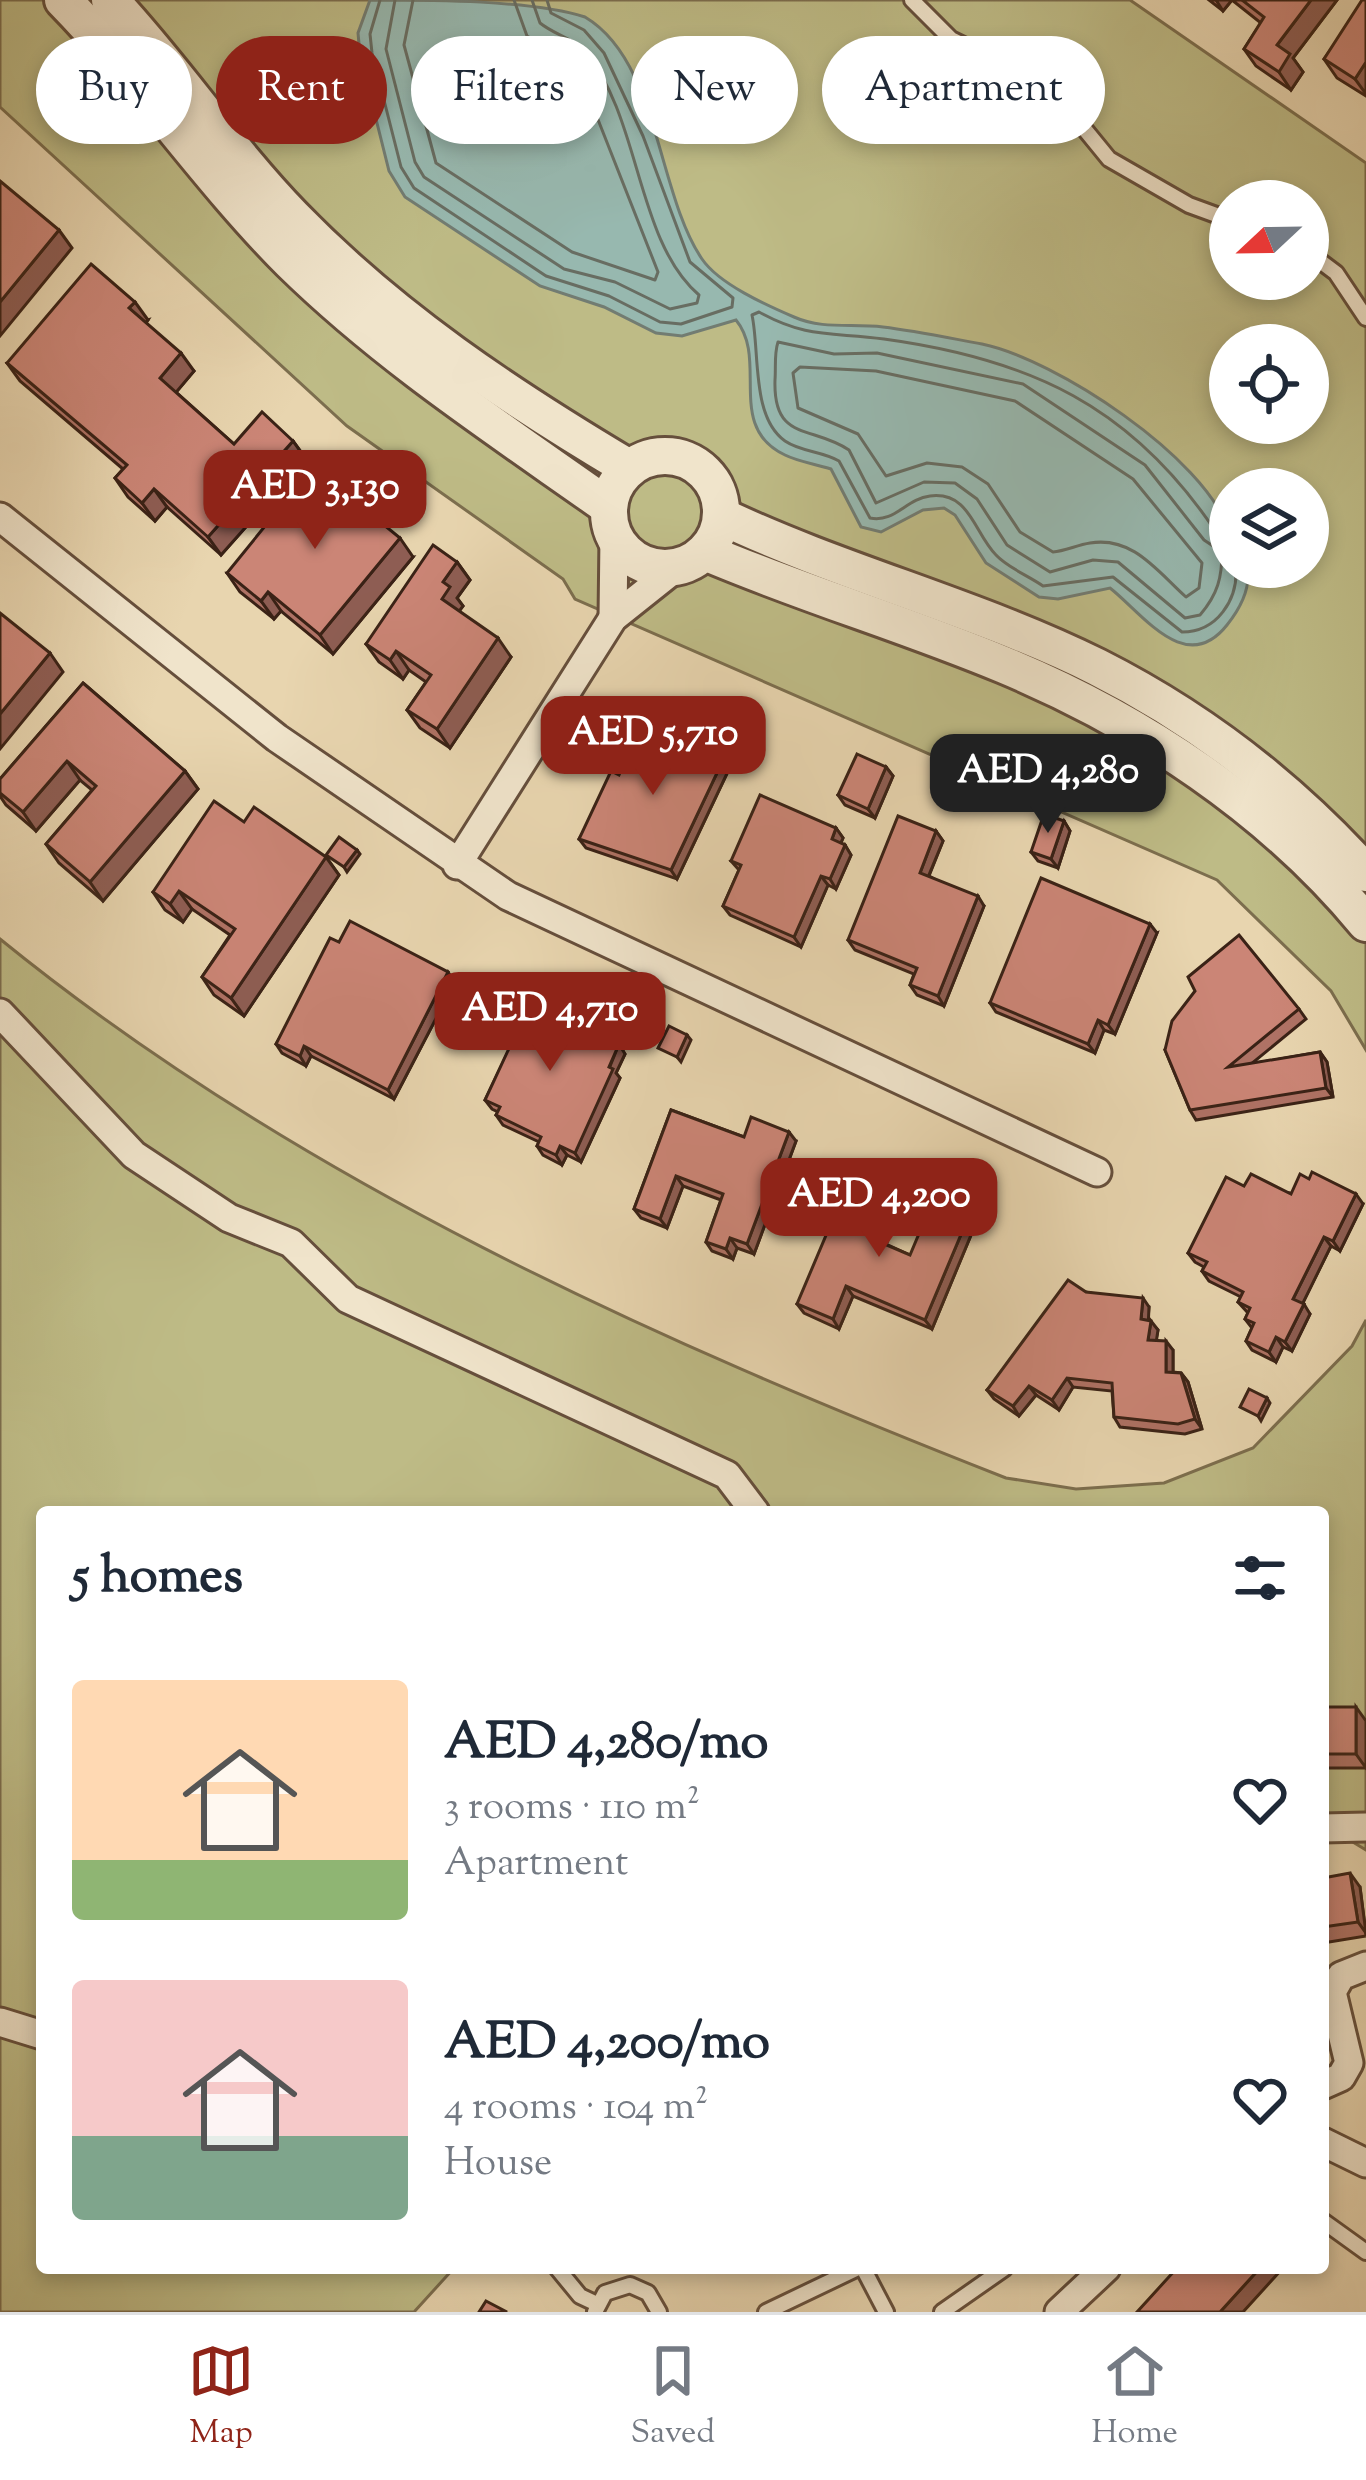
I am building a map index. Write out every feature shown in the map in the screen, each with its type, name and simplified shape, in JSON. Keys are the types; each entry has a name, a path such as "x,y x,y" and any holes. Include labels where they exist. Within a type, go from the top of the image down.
{"street":[{"path":"63,0 222,188 323,292 431,384 612,522 636,560 691,560 1004,665 1106,713 1201,773 1257,816 1366,923"},
{"path":"110,0 253,174 369,290 492,384 629,468"},
{"path":"457,865 613,618 691,560 721,516 716,490 691,462 653,457 629,468 615,486 613,618"},
{"path":"721,516 823,563 1097,667 1239,756 1366,873"},
{"path":"0,517 207,685 457,865 562,926 1097,1172"},
{"path":"0,1013 134,1155 230,1218 291,1243 348,1299 712,1468 739,1486 751,1506"},
{"path":"1329,1828 1366,1827"},
{"path":"1329,2082 1341,2077 1349,2063 1332,1992 1341,1976 1366,1966"},
{"path":"0,2022 36,2033"},
{"path":"1329,2142 1366,2163"},
{"path":"1059,2312 1100,2274"}],"lane":[{"path":"912,0 951,39 1051,88 1108,159 1209,212"},
{"path":"1329,268 1366,317"},
{"path":"1329,2225 1366,2252"},
{"path":"562,2274 596,2308 617,2287 630,2285 648,2293 659,2312"},
{"path":"629,2274 630,2285"},
{"path":"766,2312 848,2274"},
{"path":"864,2274 886,2312"},
{"path":"942,2312 996,2274"}],"shaded area":[{"path":"0,0 1130,0 1366,163 1366,1050 1331,991 1217,880 575,599 563,579 347,426 40,144 192,144 192,36 36,36 36,140 0,107"},
{"path":"0,939 114,1026 233,1105 482,1247 742,1369 1006,1478 1076,1489 1164,1483 1253,1448 1352,1346 1366,1320 1366,1850 1329,1828 1329,1506 36,1506 36,2274 449,2274 414,2312 0,2312"}],"water":[{"path":"370,0 510,4 585,17 609,37 628,64 631,144 658,144 687,231 710,268 744,293 805,321 908,330 982,344 1013,353 1086,390 1160,443 1209,496 1209,588 1246,588 1239,607 1212,639 1196,645 1181,643 1151,625 1110,588 1058,599 1039,597 986,563 955,515 944,508 923,510 881,532 861,527 831,469 785,455 767,443 757,428 749,354 736,320 682,336 656,333 604,307 540,286 405,197 389,171 382,144 387,144 387,36 358,33"}],"building":[{"path":"1242,0 1311,0 1277,45 1290,54 1279,72 1244,49 1264,17"},
{"path":"1366,0 1366,62 1355,79 1324,59"},
{"path":"0,181 59,230 0,302"},
{"path":"91,264 135,302 129,308 181,353 160,378 234,444 262,412 293,441 208,537 154,489 142,503 115,478 127,465 7,363"},
{"path":"313,467 400,538 320,635 268,592 261,601 227,573"},
{"path":"433,545 457,562 443,582 450,587 442,599 498,638 437,729 407,710 431,675 396,651 390,660 366,644"},
{"path":"0,613 50,653 0,714"},
{"path":"83,683 185,771 90,882 46,844 96,786 67,761 23,812 0,793 0,779"},
{"path":"644,722 725,756 671,870 579,839 611,771 619,775"},
{"path":"857,754 886,767 868,809 838,795"},
{"path":"760,795 836,828 832,839 845,845 830,879 821,876 794,937 723,906 741,865 731,861"},
{"path":"214,801 244,822 254,807 326,857 231,998 202,977 235,929 179,891 170,904 153,892"},
{"path":"1044,814 1064,821 1051,859 1031,852"},
{"path":"898,816 936,831 920,873 978,896 938,996 910,985 917,968 848,940"},
{"path":"339,837 357,850 344,867 326,855"},
{"path":"1041,878 1150,924 1108,1025 1098,1020 1088,1044 990,1003"},
{"path":"350,921 448,972 388,1090 304,1046 300,1056 276,1044 330,938 339,942"},
{"path":"1239,935 1299,1009 1228,1067 1320,1052 1326,1088 1190,1110 1165,1050 1172,1021 1195,991 1188,977"},
{"path":"497,995 522,1005 524,1000 619,1044 609,1067 613,1069 575,1153 560,1146 556,1155 537,1146 541,1137 496,1115 500,1107 485,1100 512,1042 506,1040 513,1025 489,1015"},
{"path":"669,1026 687,1035 677,1057 658,1048"},
{"path":"671,1110 744,1137 751,1117 789,1132 747,1244 730,1238 726,1249 706,1242 723,1194 676,1176 660,1219 634,1209"},
{"path":"1312,1172 1356,1194 1333,1241 1324,1237 1293,1299 1304,1304 1285,1342 1276,1337 1269,1352 1246,1341 1254,1323 1245,1319 1250,1308 1238,1302 1243,1292 1202,1271 1207,1262 1188,1253 1226,1177 1244,1186 1251,1174 1291,1194 1300,1174 1309,1179"},
{"path":"846,1188 891,1208 877,1241 910,1255 929,1210 965,1225 925,1320 846,1286 833,1319 797,1304"},
{"path":"1068,1280 1086,1292 1143,1298 1141,1319 1151,1321 1148,1340 1166,1341 1166,1372 1181,1373 1195,1419 1178,1424 1114,1417 1112,1383 1067,1378 1052,1400 1029,1386 1013,1406 987,1390"},
{"path":"1249,1389 1267,1398 1258,1416 1240,1407"},
{"path":"1329,1707 1356,1707 1356,1754 1329,1754"},
{"path":"1350,1873 1358,1922 1329,1926 1329,1877"},
{"path":"1172,2274 1255,2274 1220,2312 1137,2312"},
{"path":"486,2301 507,2312 479,2312"}]}
